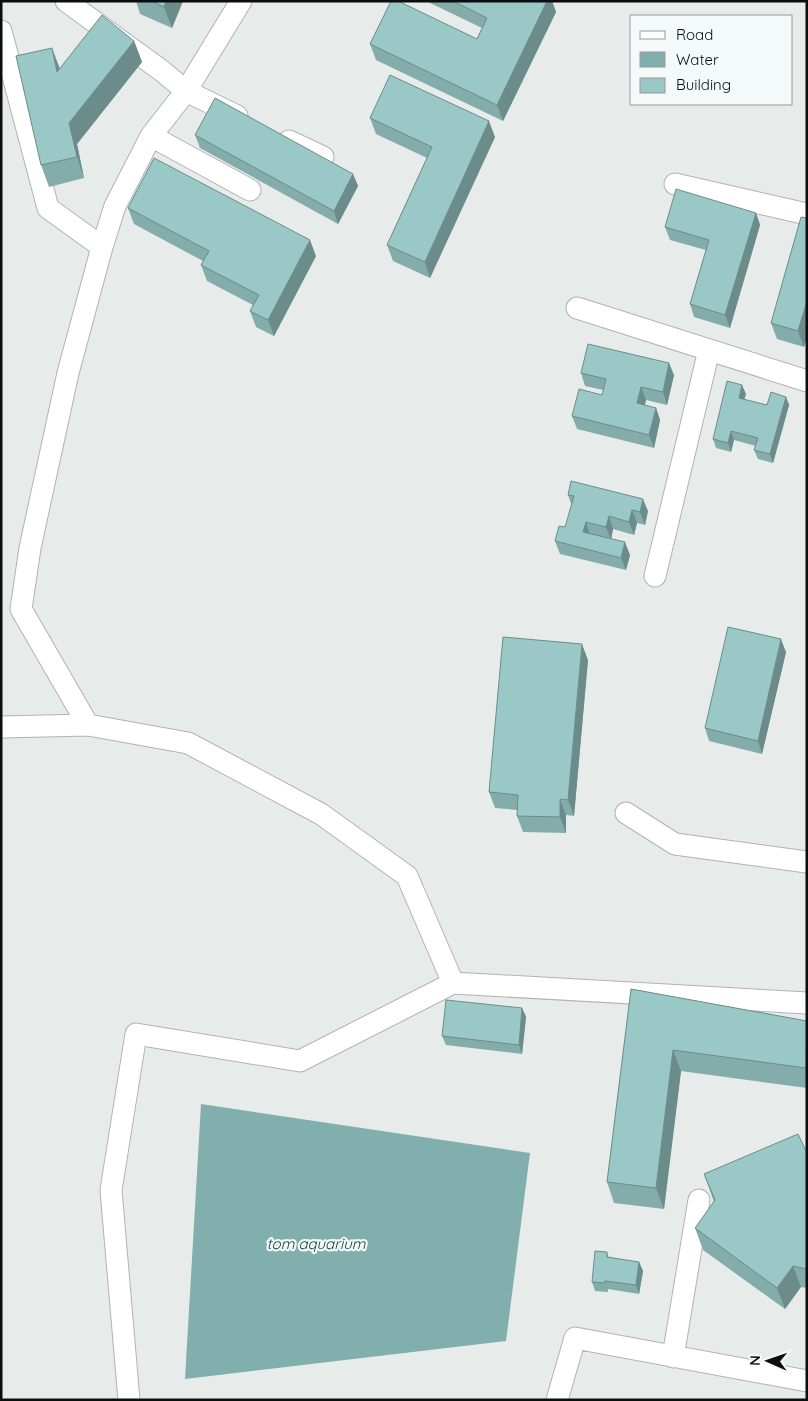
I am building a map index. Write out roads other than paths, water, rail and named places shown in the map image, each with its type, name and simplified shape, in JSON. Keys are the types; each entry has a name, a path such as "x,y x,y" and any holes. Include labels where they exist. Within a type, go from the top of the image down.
{"street":[{"path":"66,1 162,71 186,92 323,157"},
{"path":"88,725 21,609 30,548 68,373 115,206 151,136 186,92 241,1"},
{"path":"1,31 48,208 102,247"},
{"path":"151,136 250,190"},
{"path":"675,184 807,214"},
{"path":"576,308 807,381"},
{"path":"655,576 709,350"},
{"path":"1,727 88,725 188,743 321,814 407,876 452,983"},
{"path":"626,813 675,844 807,862"},
{"path":"129,1400 110,1190 136,1034 300,1061 452,983 807,1003"},
{"path":"673,1356 700,1200"},
{"path":"558,1400 575,1338 807,1381"}],"water":[{"name":"tom aquarium","path":"201,1104 530,1153 506,1341 185,1379"}]}
